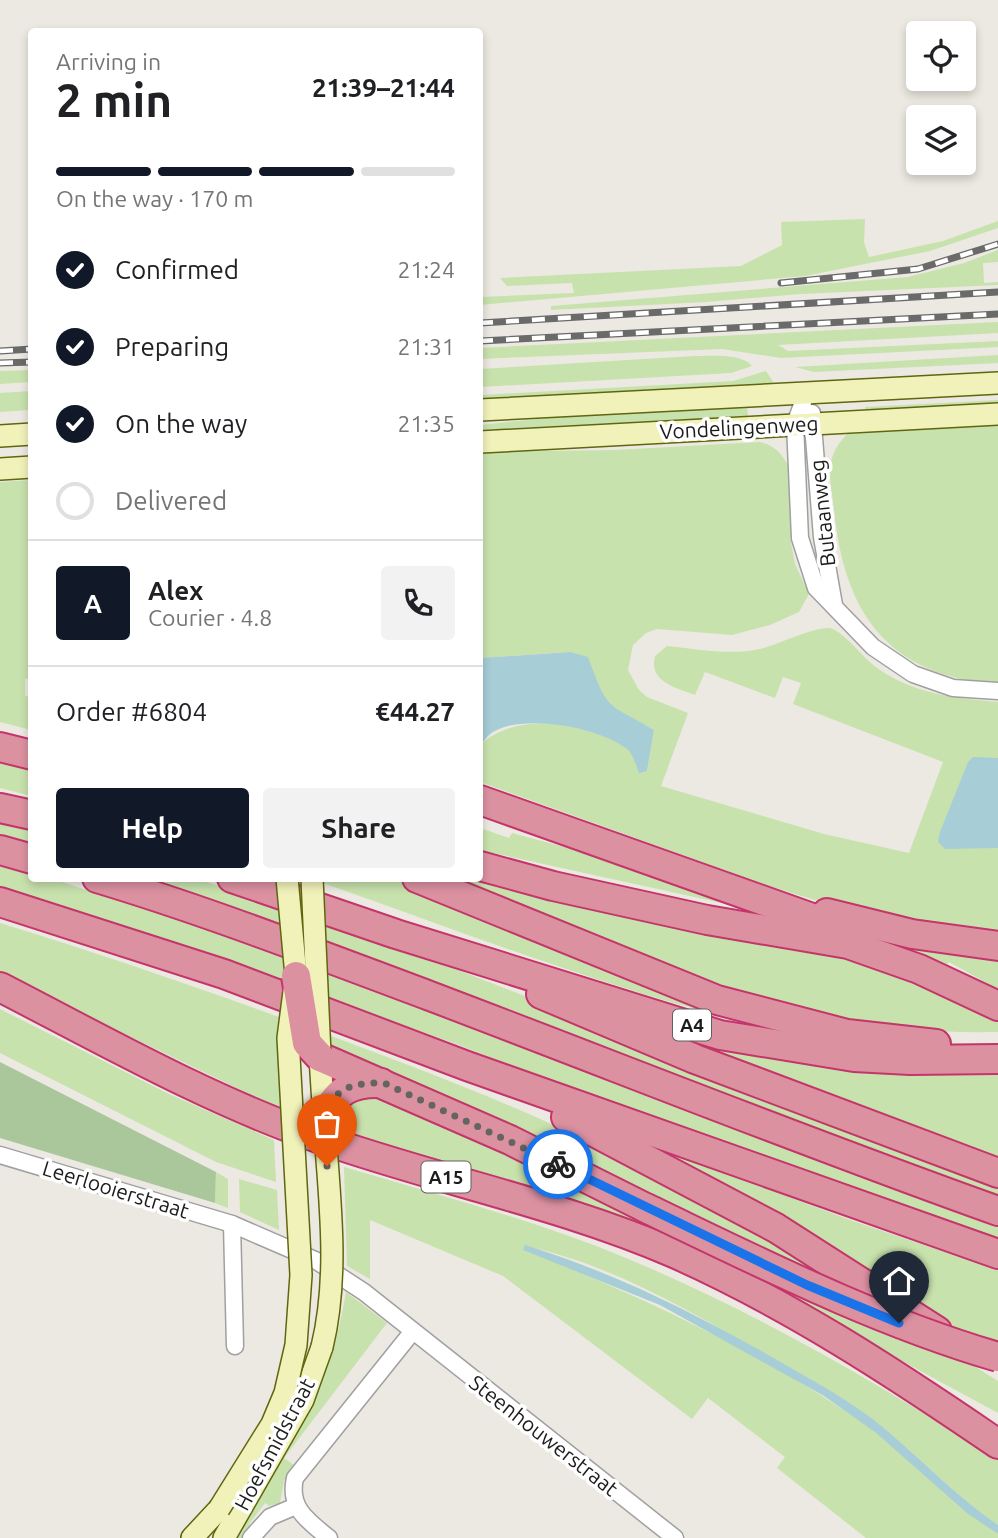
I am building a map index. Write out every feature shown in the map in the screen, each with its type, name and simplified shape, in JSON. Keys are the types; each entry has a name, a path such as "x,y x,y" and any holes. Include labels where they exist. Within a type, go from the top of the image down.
{"highway":[{"path":"0,737 28,742"},
{"path":"0,747 28,754"},
{"path":"483,801 861,936 998,1006"},
{"path":"0,808 28,814"},
{"path":"0,850 28,858"},
{"path":"483,867 552,887 707,920 848,944 930,973"},
{"path":"686,874 866,924 958,942 998,946"},
{"path":"110,882 294,945 843,1156 998,1211"},
{"path":"244,882 396,934 695,1059 998,1173"},
{"name":"A4","path":"426,882 717,1000 847,1034 936,1044 998,1043"},
{"path":"0,902 224,974 467,1066 998,1254"},
{"name":"A4","path":"396,934 720,1035 854,1056 910,1060 998,1059"},
{"path":"296,976 307,1043 320,1057 510,1140 807,1285 945,1342 998,1357"},
{"name":"A15","path":"0,987 205,1090 314,1137 564,1213 673,1253 795,1314 890,1370 998,1444"},
{"path":"467,1066 776,1228 998,1369"},
{"path":"324,1120 329,1106 352,1085 384,1083"},
{"name":"A15","path":"890,1370 998,1422"}],"street":[{"name":"Vondelingenweg","path":"483,410 998,383"},
{"name":"Butaanweg","path":"806,394 800,538 823,588 834,605 873,647 913,674 953,688 998,691"},
{"name":"Vondelingenweg","path":"483,442 998,414"},
{"name":"Butaanweg","path":"805,424 822,537 823,588"},
{"path":"0,436 28,434"},
{"path":"0,469 28,467"},
{"name":"Hoefsmidstraat","path":"224,1538 227,1514 285,1393 296,1345 301,1275 288,1038 296,976 287,882"},
{"name":"Hoefsmidstraat","path":"192,1538 227,1514 303,1400 330,1314 332,1282 312,882"},
{"name":"Leerlooierstraat","path":"0,1155 232,1224 315,1260 364,1292 412,1331"},
{"path":"232,1224 235,1346"},
{"name":"Hoefsmidstraat","path":"251,1538 270,1517 296,1506 295,1478 412,1331"},
{"name":"Steenhouwerstraat","path":"412,1331 675,1538"},
{"path":"296,1506 306,1520 329,1538"}],"green space":[{"path":"865,219 864,242 869,257 943,241 998,221 998,228 930,251 805,276 483,305 483,297 574,293 572,283 507,286 500,278 741,266 782,245 781,222"},
{"path":"998,250 998,262 983,263 984,283 998,282 998,285 551,310 551,306 908,277 964,263"},
{"path":"998,322 998,333 778,345 788,351 998,341 998,347 781,358 722,349 483,359 483,348"},
{"path":"998,355 998,363 814,372 795,367"},
{"path":"694,356 733,357 752,366 731,373 483,387 483,369"},
{"path":"28,370 28,382 0,384 0,371"},
{"path":"766,371 776,386 483,402 483,395 733,381"},
{"path":"28,391 28,410 0,412 0,393"},
{"path":"998,400 998,404 865,411 865,407"},
{"path":"747,405 748,416 483,430 483,425 565,416"},
{"path":"998,425 998,684 959,678 927,668 900,653 878,632 861,608 848,579 839,546 830,469 834,452 847,434"},
{"path":"760,442 773,448 789,467 794,494 794,536 790,537 795,564 809,594 799,612 770,625 732,635 657,629 646,633 633,645 628,670 639,690 647,697 688,713 661,786 824,834 909,853 943,762 793,704 801,683 783,677 775,698 705,672 695,695 666,683 656,672 654,665 655,656 667,646 717,651 755,650 801,634 833,629 877,668 905,684 950,696 998,702 998,933 867,916 769,886 483,783 483,744 494,735 530,724 572,726 592,731 626,748 647,771 654,730 611,707 570,652 483,658 483,452 615,450"},
{"path":"28,480 28,678 25,679 25,696 28,696 28,729 0,722 0,482"},
{"path":"0,754 28,760 28,795 0,788"},
{"path":"0,821 28,829 28,846 0,838"},
{"path":"483,829 509,838 512,833 605,858 749,909 483,851"},
{"path":"0,864 28,872 28,882 62,882 263,948 998,1222 998,1248 637,1116 459,1045 150,935 0,888"},
{"path":"483,879 890,965 998,1018 998,1032 885,1027 818,1016 724,990 588,937 461,882 483,882"},
{"path":"143,882 207,882 417,954 998,1180 998,1196"},
{"path":"320,882 405,882 529,934 806,1036 744,1022 621,987"},
{"path":"0,923 280,1017 525,1112 644,1169 747,1226 998,1381 998,1413 756,1282 549,1194 349,1133 270,1104 0,974","holes":["279,1027 363,1094 322,1112 282,1099"]},
{"path":"866,930 998,954 998,989 949,962 946,966"},
{"path":"0,1009 169,1094 274,1140 276,1182 216,1162 0,1053"},
{"path":"712,1044 998,1069 998,1158 708,1052"},
{"path":"0,1062 216,1172 215,1203 0,1138"},
{"path":"615,1132 853,1221 998,1270 998,1359"},
{"path":"344,1167 522,1220 592,1244 722,1302 862,1377 998,1459 998,1525 884,1428 827,1389 649,1291 588,1264 524,1246 524,1250 703,1329 789,1376 888,1441 998,1534 998,1538 866,1538 777,1468 785,1457 708,1398 692,1419 503,1276 370,1220 370,1279 347,1266"},
{"path":"216,1172 228,1179 228,1208 215,1203"},
{"path":"239,1179 277,1190 279,1230 240,1212"},
{"path":"346,1292 387,1323 284,1458 294,1465 284,1481 280,1503 269,1506 265,1503 249,1524 253,1527 244,1538 230,1538 243,1524 307,1413 330,1357"}],"water":[{"path":"570,652 588,657 600,688 611,704 654,730 647,771 639,773 629,751 614,741 598,734 559,725 539,723 503,727 490,734 483,742 483,658"},
{"path":"973,757 998,758 998,848 945,849 938,842 940,832 968,762"},
{"path":"525,1245 652,1294 742,1340 830,1390 884,1428 998,1525 998,1534 967,1513 875,1432 824,1396 660,1305 523,1250"}],"railway":[{"path":"781,283 918,269 998,244"},
{"path":"483,323 998,292"},
{"path":"483,341 998,314"},
{"path":"0,351 28,349"},
{"path":"0,363 28,362"}],"way so far":[{"path":"327,1166 324,1120 329,1106 343,1090 361,1082 384,1083 558,1164"}],"route":[{"path":"558,1164 807,1285 899,1323"}]}
